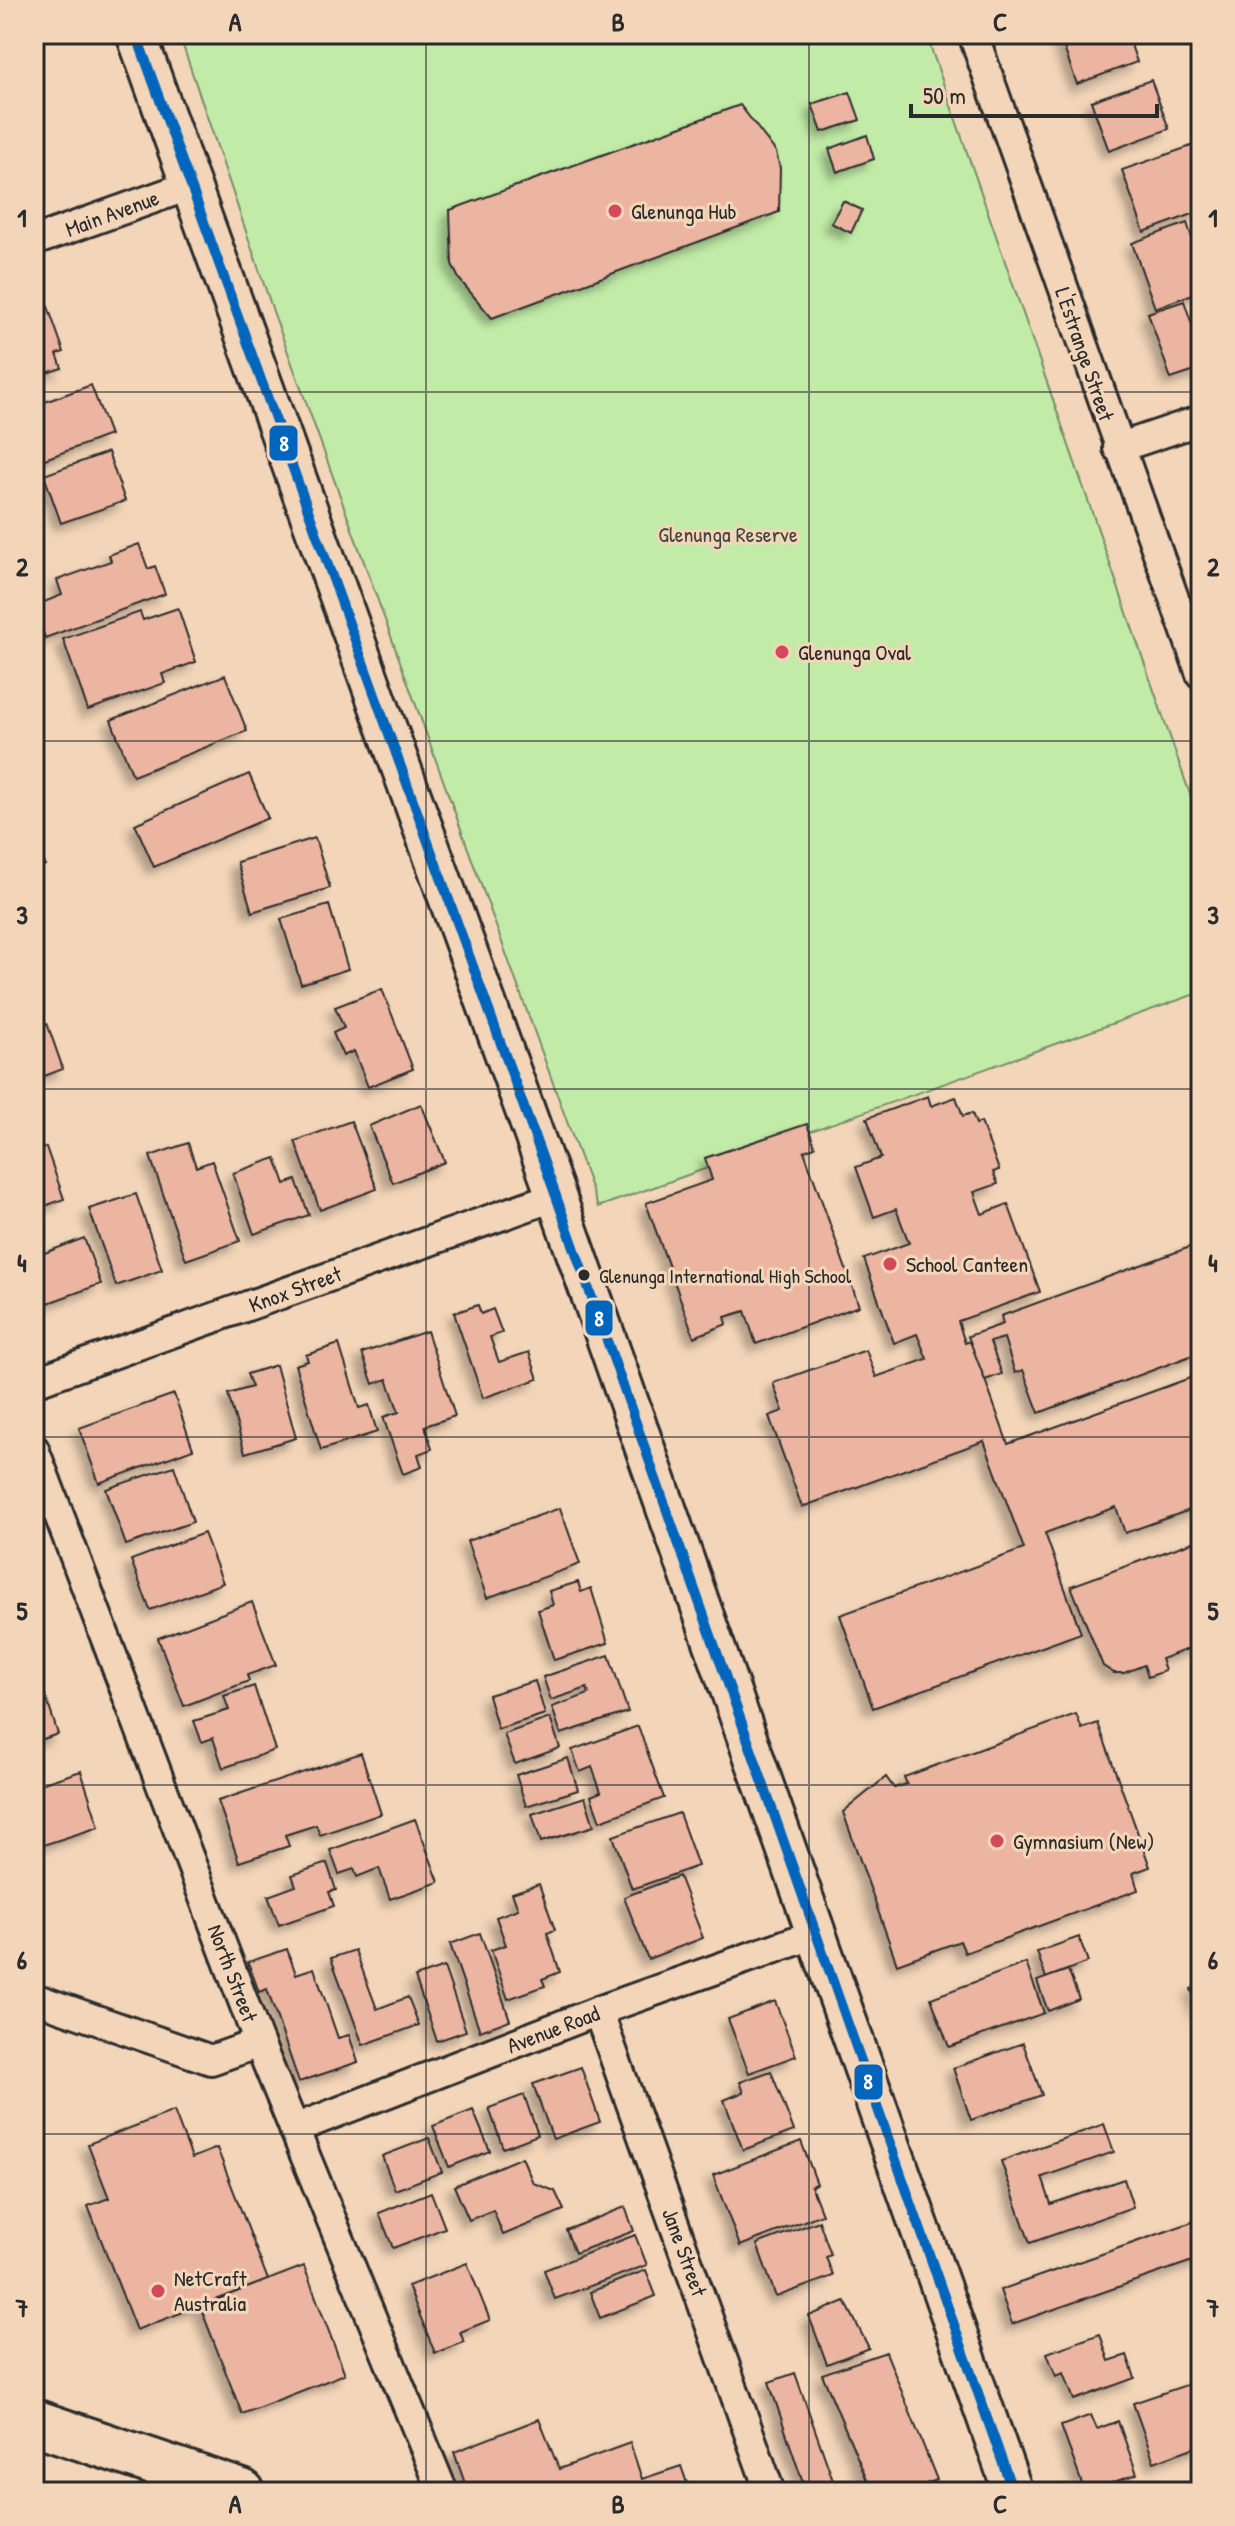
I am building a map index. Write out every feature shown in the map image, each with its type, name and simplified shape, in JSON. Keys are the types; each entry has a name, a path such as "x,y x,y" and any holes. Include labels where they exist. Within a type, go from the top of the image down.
{"highway":[{"path":"34,2422 242,2492"}],"street":[{"path":"136,34 556,1196 1013,2492"},
{"name":"L'Estrange Street","path":"973,34 1201,674"},
{"name":"Main Avenue","path":"34,241 191,185"},
{"path":"1118,448 1201,420"},
{"name":"Knox Street","path":"34,1382 556,1196"},
{"name":"North Street","path":"34,1449 259,2043 443,2492"},
{"name":"Avenue Road","path":"294,2129 598,2011 815,1934"},
{"path":"34,1998 211,2060 259,2043"},
{"name":"Jane Street","path":"598,2011 770,2492"}],"green space":[{"name":"Glenunga Reserve","path":"179,34 926,34 1201,826 1201,992 598,1207 274,314"}],"building":[{"path":"1059,34 1127,34 1137,62 1077,84"},
{"path":"1151,80 1169,129 1109,151 1091,101"},
{"path":"850,92 860,120 822,132 812,104"},
{"name":"Glenunga Hub","path":"740,105 776,152 780,168 779,212 492,318 459,279 452,264 450,210"},
{"path":"867,135 874,159 837,172 829,149"},
{"path":"1197,144 1201,154 1201,211 1144,232 1122,170"},
{"path":"843,201 862,210 851,233 831,223"},
{"path":"1187,223 1197,252 1201,250 1201,291 1155,308 1132,243"},
{"path":"45,298 64,352 57,354 62,368 34,377 34,302"},
{"path":"1184,301 1194,330 1201,327 1201,369 1171,379 1148,313"},
{"path":"91,385 110,435 34,463 34,406"},
{"path":"108,452 125,501 61,523 44,475"},
{"path":"139,544 148,569 155,566 165,594 45,638 34,606 62,595 57,580 111,561 109,555"},
{"path":"178,608 196,662 162,674 165,683 88,710 63,639 140,612 143,620"},
{"path":"225,675 247,731 133,776 111,720"},
{"path":"249,774 268,818 154,867 135,824"},
{"path":"315,838 330,888 252,912 237,862"},
{"path":"39,848 45,865 34,868 34,849"},
{"path":"329,905 348,969 301,984 281,919"},
{"path":"382,989 413,1069 368,1087 354,1051 343,1056 333,1033 344,1028 335,1007"},
{"path":"47,1023 63,1069 34,1080 34,1028"},
{"path":"928,1096 931,1106 956,1097 963,1116 972,1113 976,1124 981,1122 999,1170 993,1172 998,1184 974,1192 982,1214 1008,1204 1040,1292 958,1321 965,1343 971,1341 1008,1444 1201,1374 1201,1506 1125,1533 1116,1507 1045,1533 1081,1633 873,1708 840,1615 1024,1549 984,1441 802,1507 769,1416 783,1411 773,1383 866,1350 876,1377 927,1359 917,1334 894,1343 864,1259 909,1243 896,1209 874,1217 856,1167 881,1158 867,1118"},
{"path":"421,1104 445,1162 393,1183 369,1126"},
{"path":"351,1121 377,1189 320,1210 295,1141"},
{"path":"807,1124 815,1147 804,1151 859,1306 756,1344 745,1311 725,1317 727,1324 694,1337 646,1203 712,1180 705,1158"},
{"path":"188,1143 196,1167 212,1161 240,1241 186,1260 150,1156"},
{"path":"46,1147 64,1199 34,1210 34,1152"},
{"path":"276,1158 285,1184 296,1180 309,1215 254,1234 233,1173"},
{"path":"136,1194 162,1270 116,1286 89,1209"},
{"path":"84,1238 101,1284 34,1308 34,1257"},
{"path":"1201,1243 1201,1352 1039,1413 1023,1370 1015,1373 1004,1338 990,1342 1002,1374 985,1380 968,1336 1003,1324 1001,1316"},
{"path":"478,1305 481,1314 493,1309 502,1333 490,1337 499,1362 529,1352 538,1379 483,1398 454,1313"},
{"path":"427,1331 455,1416 425,1426 432,1449 418,1454 422,1467 403,1474 383,1417 399,1412 387,1379 373,1384 362,1353"},
{"path":"339,1344 359,1408 369,1405 377,1432 321,1450 295,1365 308,1361 306,1355"},
{"path":"276,1365 296,1438 245,1453 228,1394 252,1387 247,1374"},
{"path":"174,1394 193,1449 99,1483 79,1428"},
{"path":"174,1466 193,1522 126,1545 106,1489"},
{"path":"560,1508 580,1564 487,1598 467,1541"},
{"path":"204,1533 223,1583 150,1610 131,1560"},
{"path":"1201,1539 1201,1644 1161,1659 1165,1671 1148,1677 1144,1665 1124,1673 1114,1673 1103,1666 1071,1586"},
{"path":"578,1582 581,1592 591,1588 608,1643 554,1660 538,1610 553,1605 549,1591"},
{"path":"252,1602 276,1665 247,1675 249,1681 184,1706 158,1638"},
{"path":"609,1655 628,1712 561,1734 552,1707 589,1694 587,1688 551,1700 543,1677"},
{"path":"535,1681 545,1714 498,1729 488,1695"},
{"path":"42,1685 58,1734 34,1742 34,1687"},
{"path":"254,1686 275,1750 223,1768 213,1738 202,1742 194,1721 229,1710 224,1696"},
{"name":"Gymnasium (New)","path":"1076,1714 1082,1729 1098,1723 1150,1867 1133,1873 1138,1890 965,1953 960,1941 897,1964 843,1812 886,1777 894,1788 907,1784 904,1777"},
{"path":"550,1718 560,1748 515,1764 504,1734"},
{"path":"638,1726 664,1798 600,1821 591,1796 601,1792 592,1767 580,1772 572,1750"},
{"path":"361,1753 381,1814 320,1835 316,1825 285,1835 289,1846 239,1862 218,1801"},
{"path":"568,1758 578,1790 526,1806 516,1775"},
{"path":"81,1771 99,1827 34,1848 34,1786"},
{"path":"585,1797 594,1826 541,1842 532,1814"},
{"path":"679,1813 698,1866 632,1889 613,1836"},
{"path":"415,1819 439,1882 390,1899 379,1868 357,1877 354,1869 339,1874 330,1850"},
{"path":"327,1863 336,1890 329,1892 334,1906 279,1925 268,1896 296,1886 292,1875"},
{"path":"679,1876 703,1938 648,1959 624,1897"},
{"path":"539,1884 555,1930 547,1933 560,1972 542,1979 545,1986 508,1999 491,1950 506,1945 496,1917 518,1909 512,1893"},
{"path":"480,1933 510,2020 480,2031 450,1944"},
{"path":"1079,1937 1088,1962 1046,1978 1037,1952"},
{"path":"287,1949 296,1974 314,1968 338,2038 349,2035 358,2062 299,2082 267,1989 259,1992 248,1962"},
{"path":"355,1950 377,2009 408,1997 419,2025 363,2045 331,1958"},
{"path":"1026,1963 1044,2013 949,2047 931,1998"},
{"path":"444,1967 466,2031 437,2041 415,1977"},
{"path":"1068,1970 1079,1999 1048,2011 1037,1981"},
{"path":"1201,1985 1201,2016 1191,1989"},
{"path":"775,2001 796,2056 749,2073 728,2019"},
{"path":"1023,2043 1042,2095 971,2120 953,2068"},
{"path":"581,2067 600,2122 553,2139 533,2084"},
{"path":"771,2071 794,2131 743,2150 724,2100 744,2092 740,2082"},
{"path":"524,2095 538,2135 503,2148 489,2108"},
{"path":"473,2110 490,2151 449,2167 433,2126"},
{"path":"174,2111 192,2158 217,2148 268,2280 136,2330 88,2206 109,2198 88,2144"},
{"path":"1104,2124 1114,2152 1042,2177 1051,2204 1124,2179 1133,2207 1030,2243 1001,2161"},
{"path":"429,2138 442,2172 395,2190 382,2156"},
{"path":"801,2141 817,2184 811,2186 822,2214 740,2246 713,2175"},
{"path":"522,2157 533,2183 555,2191 564,2210 503,2235 493,2210 469,2220 454,2186"},
{"path":"431,2192 445,2228 393,2248 379,2213"},
{"path":"625,2207 634,2231 575,2253 566,2230"},
{"path":"1201,2219 1201,2258 1012,2324 1000,2290"},
{"path":"819,2221 831,2255 826,2257 833,2276 776,2297 757,2244"},
{"path":"635,2235 647,2265 555,2299 544,2270"},
{"path":"467,2263 490,2320 460,2332 464,2342 435,2353 408,2286"},
{"path":"304,2266 345,2374 242,2414 200,2306"},
{"path":"646,2270 656,2296 600,2318 590,2292"},
{"path":"845,2301 869,2348 827,2364 809,2316"},
{"path":"1100,2334 1109,2361 1127,2355 1135,2378 1074,2400 1064,2373 1056,2376 1047,2353"},
{"path":"886,2352 937,2480 904,2492 872,2492 822,2374"},
{"path":"795,2373 837,2492 806,2492 769,2382"},
{"path":"1198,2381 1201,2445 1154,2462 1133,2403"},
{"path":"1091,2415 1097,2429 1118,2421 1137,2474 1085,2492 1061,2426"},
{"path":"539,2419 559,2469 630,2443 642,2479 681,2466 690,2492 468,2492 454,2452"}],"transit line":[{"name":"8","path":"136,34 556,1196 1013,2492"}],"place":[{"name":"Glenunga Hub","path":"615,211"},
{"name":"Glenunga Oval","path":"782,652"},
{"name":"School Canteen","path":"890,1264"},
{"name":"Glenunga International High School","path":"584,1275"},
{"name":"Gymnasium (New)","path":"997,1841"},
{"name":"NetCraft Australia","path":"158,2291"}]}
